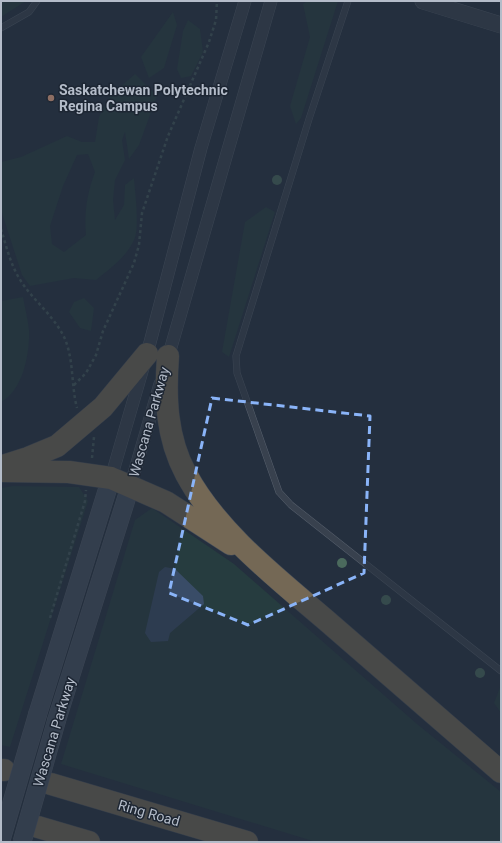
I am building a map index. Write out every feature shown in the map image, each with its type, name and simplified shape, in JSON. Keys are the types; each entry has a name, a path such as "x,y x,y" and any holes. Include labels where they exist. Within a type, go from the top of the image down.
{"highway":[{"path":"1,466 28,458 57,446 103,407 147,354"},
{"path":"168,356 166,411 174,443 185,473 201,500 254,558 501,772"},
{"path":"1,471 70,472 121,482 166,502 254,558"},
{"name":"Ring Road","path":"51,784 247,842"},
{"path":"38,827 88,842"}],"main road":[{"name":"Wascana Parkway","path":"1,840 38,713 121,482"},
{"name":"Wascana Parkway","path":"22,842 121,482"}],"street":[{"name":"Wascana Parkway","path":"121,482 147,354 202,148 245,1"},
{"name":"Wascana Parkway","path":"121,482 168,356 271,1"},
{"path":"423,1 501,25"}],"lane":[{"path":"1,28 29,12 36,1"},
{"path":"348,1 309,119 236,356 237,373 279,492 291,505 501,671"}],"path":[{"path":"74,385 86,373 96,355 102,331 134,263 139,245 142,213 168,136 209,42 216,20 217,1"},
{"path":"1,229 18,276 53,319 65,340 74,374 74,396 78,410"},
{"path":"92,462 94,431"}],"highlighted area":[{"path":"212,398 370,416 364,573 248,625 169,593"}],"green space":[{"path":"1,1 26,1 1,17"},
{"path":"307,1 338,1 301,118 296,124 290,106 310,37 303,4"},
{"path":"173,12 177,25 164,68 149,78 141,57"},
{"path":"188,20 200,29 203,52 191,76 181,78 177,69 183,31"},
{"path":"135,74 157,96 139,145 129,159 125,132 122,140 125,160 115,180 113,200 115,220 124,205 125,185 134,178 137,227 134,240 123,257 96,280 74,278 30,286 22,275 1,210 1,162 21,157 67,136 82,142 95,142 99,117 110,96","holes":["88,154 95,172 87,203 85,219 86,235 64,252 52,244 50,226 63,186 77,155"]},
{"path":"266,207 275,212 229,357 222,352 245,222"},
{"path":"23,297 29,330 28,349 24,370 15,389 9,397 1,402 1,301"},
{"path":"84,298 94,308 91,331 80,328 69,312 74,302"},
{"path":"13,486 79,487 88,501 10,747 1,745 1,488"},
{"path":"152,508 234,564 417,724 501,792 501,842 316,842 61,764 135,520"},
{"path":"501,685 501,713 494,703"}],"water":[{"path":"165,567 175,569 203,596 204,604 170,633 168,641 151,642 145,633 159,572"}],"place":[{"name":"Saskatchewan Polytechnic Regina Campus","path":"51,98"}]}
